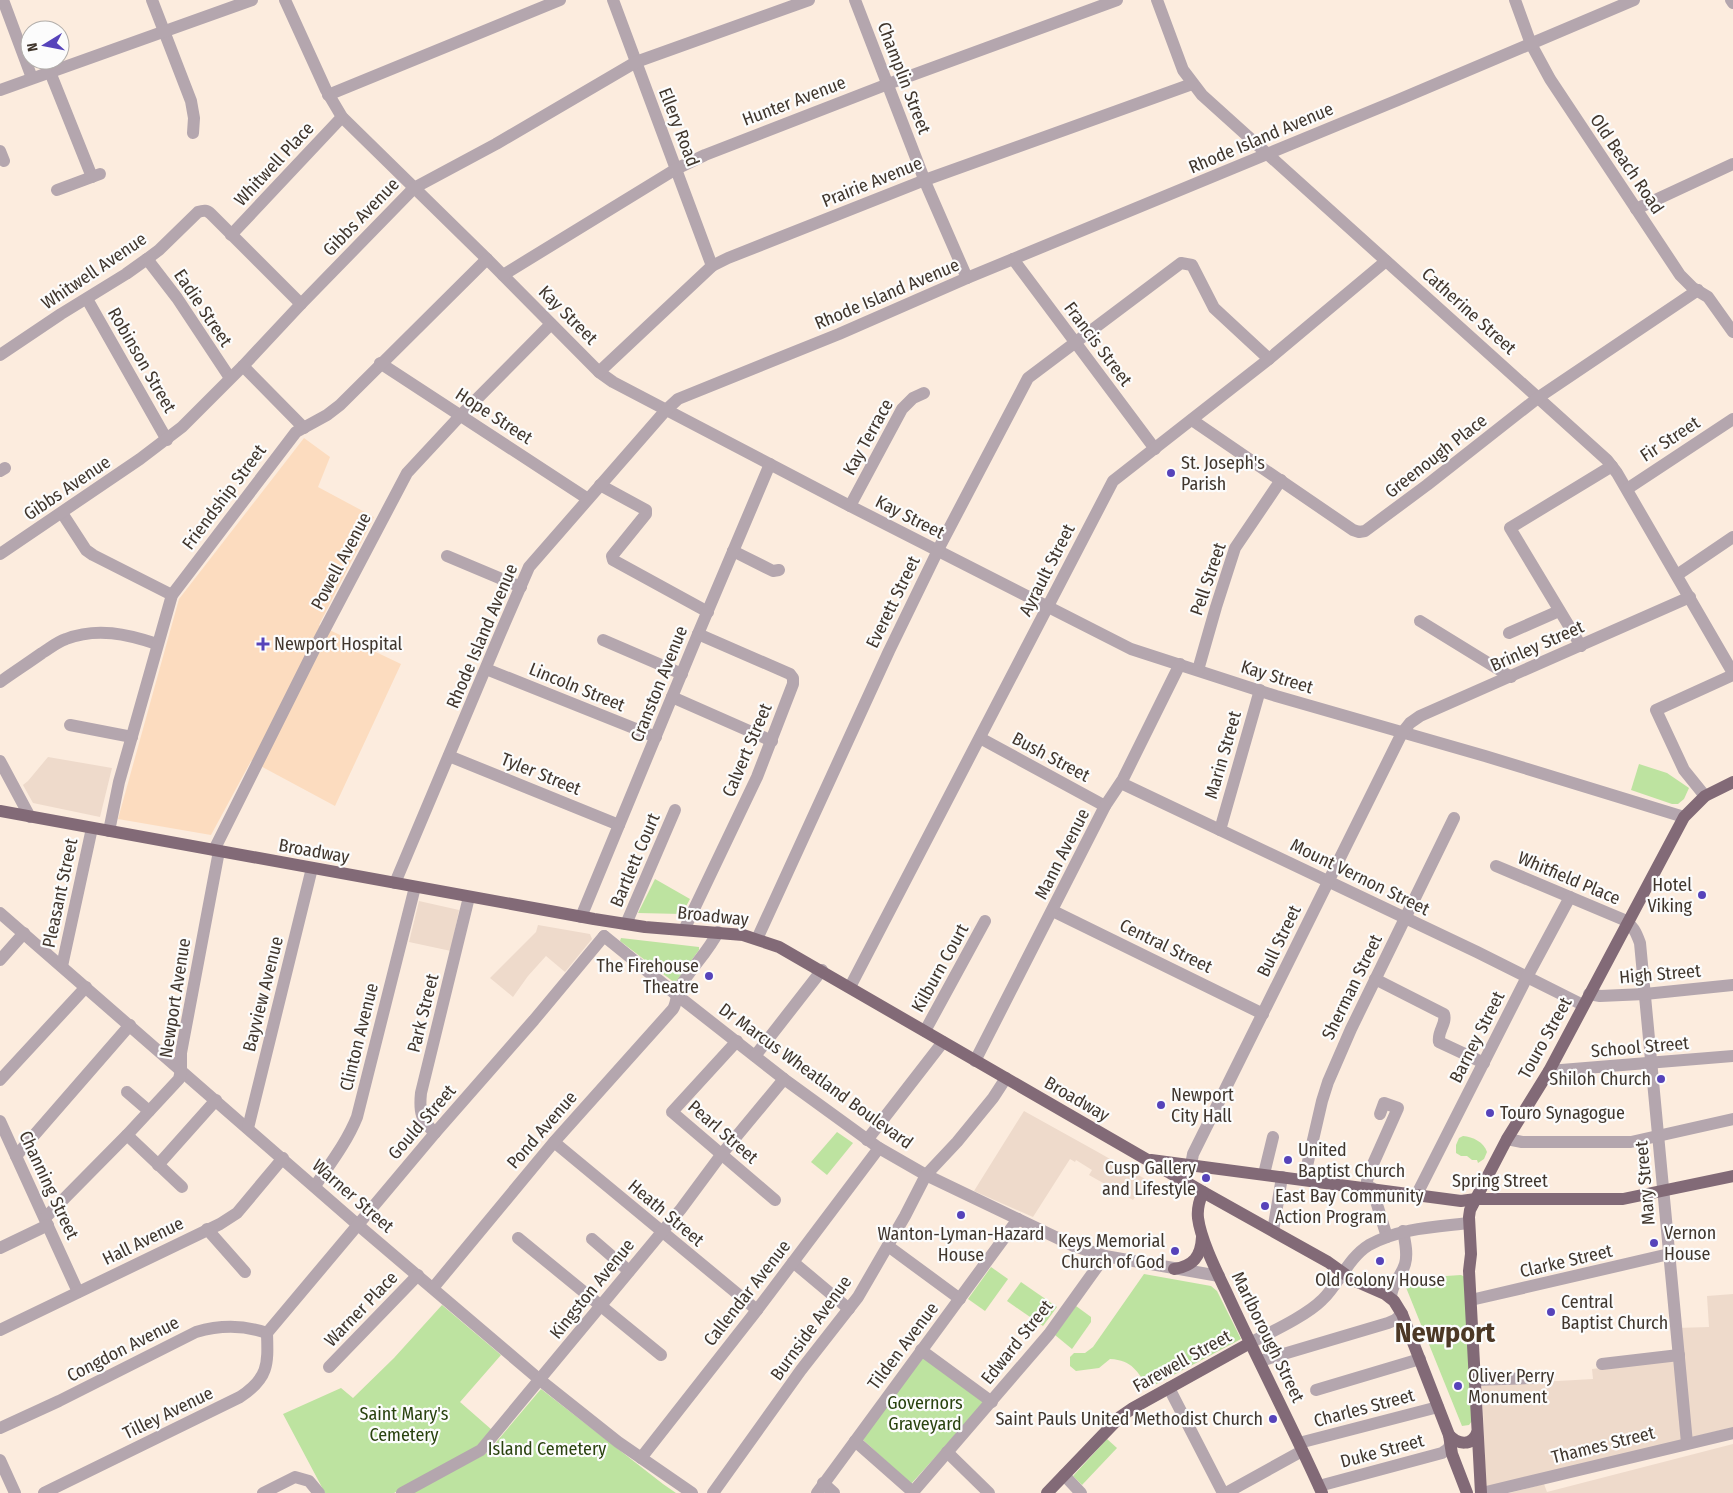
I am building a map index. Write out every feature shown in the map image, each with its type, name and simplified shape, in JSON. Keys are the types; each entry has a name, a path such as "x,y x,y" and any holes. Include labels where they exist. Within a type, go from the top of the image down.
{"main road":[{"name":"Touro Street","path":"1481,1493 1471,1300 1469,1212 1507,1139 1549,1071 1684,817 1705,796 1733,782"},
{"name":"Broadway","path":"0,811 604,921 718,932 758,939 785,950 822,970 925,1031 940,1046 975,1061 1006,1078 1332,1264 1353,1280 1391,1298"},
{"name":"Spring Street","path":"1146,1159 1459,1201 1476,1199 1622,1199 1733,1176"},
{"name":"Marlborough Street","path":"1203,1192 1197,1213 1202,1232 1219,1276 1321,1490"},
{"path":"1174,1269 1184,1267 1197,1258 1202,1246 1202,1232"},
{"path":"1391,1298 1402,1314 1420,1359 1467,1493"},
{"name":"Farewell Street","path":"1047,1493 1120,1417 1250,1343"},
{"path":"1450,1440 1466,1443 1473,1440 1478,1433"}],"street":[{"path":"3,0 32,78"},
{"path":"152,0 191,101 194,118 193,133"},
{"path":"0,90 252,0"},
{"name":"Kay Street","path":"285,0 328,95 342,117 599,372 613,382 850,506 1131,649 1260,690 1684,817"},
{"path":"328,95 560,0"},
{"name":"Ellery Road","path":"613,0 712,266"},
{"name":"Gibbs Avenue","path":"0,554 167,440 182,427 414,188 496,144 636,62 809,0"},
{"name":"Champlin Street","path":"854,0 925,180 967,278"},
{"name":"Hunter Avenue","path":"503,275 676,168 735,142 1117,0"},
{"name":"Catherine Street","path":"1157,0 1183,70 1202,95 1602,454 1627,489 1733,674"},
{"name":"Old Beach Road","path":"1515,0 1531,44 1550,79 1680,276 1686,283 1708,296 1733,332"},
{"name":"Rhode Island Avenue","path":"395,883 529,567 559,535 666,410 678,399 839,334 967,278 1634,0"},
{"path":"50,72 96,175 57,190"},
{"name":"Prairie Avenue","path":"599,372 712,266 737,254 925,180 1192,84"},
{"name":"Whitwell Place","path":"231,235 342,117"},
{"path":"1636,209 1733,164"},
{"name":"Whitwell Avenue","path":"0,355 147,259 165,245 198,212 208,211 231,235"},
{"path":"231,235 301,304"},
{"name":"Eadie Street","path":"147,259 177,298 230,378"},
{"name":"Friendship Street","path":"109,831 118,786 172,595 296,432 340,405 380,363 487,259"},
{"name":"Francis Street","path":"1013,259 1155,449"},
{"name":"Ayrault Street","path":"850,987 1113,481 1269,359 1386,261"},
{"name":"Everett Street","path":"758,939 885,660 938,551 1028,378 1181,263 1192,265 1214,308 1269,359"},
{"name":"Greenough Place","path":"1192,420 1353,530 1365,531 1539,397 1698,290"},
{"name":"Robinson Street","path":"86,299 167,440"},
{"name":"Powell Avenue","path":"216,851 318,642 407,473 460,416 551,324"},
{"name":"Hope Street","path":"380,363 588,499"},
{"path":"242,366 304,428"},
{"name":"Kay Terrace","path":"850,506 902,409 907,402 924,393"},
{"name":"Fir Street","path":"1627,489 1733,419"},
{"name":"Cranston Avenue","path":"581,917 770,464"},
{"path":"1581,646 1510,528 1612,466"},
{"name":"Pell Street","path":"1198,670 1235,548 1281,480"},
{"path":"600,486 646,510 646,514 612,556 613,560 708,612"},
{"path":"62,513 86,550 172,595"},
{"path":"1677,576 1733,537"},
{"path":"733,551 773,571 779,570"},
{"path":"447,556 520,587"},
{"name":"Brinley Street","path":"1402,733 1410,723 1420,716 1690,597"},
{"path":"1509,633 1559,611"},
{"path":"1420,621 1511,677"},
{"path":"0,682 58,642 74,637 110,632 138,637 158,644"},
{"name":"Calvert Street","path":"684,930 757,777 793,684 793,678 790,674 698,634"},
{"path":"603,640 682,674"},
{"name":"Mann Avenue","path":"975,1061 1180,664"},
{"name":"Lincoln Street","path":"486,669 656,737"},
{"path":"1705,796 1684,770 1656,710 1733,674"},
{"name":"Marin Street","path":"1220,830 1260,690"},
{"path":"672,698 772,741"},
{"path":"70,725 132,737"},
{"name":"Bull Street","path":"1191,1165 1193,1154 1402,733"},
{"name":"Bush Street","path":"980,738 1105,806"},
{"name":"Tyler Street","path":"449,756 619,825"},
{"path":"0,761 30,817"},
{"name":"Mount Vernon Street","path":"1120,783 1527,977 1586,1000"},
{"name":"Bartlett Court","path":"626,924 675,810"},
{"name":"Sherman Street","path":"1304,1179 1317,1118 1328,1082 1351,1028 1454,818"},
{"name":"Pleasant Street","path":"62,966 92,828"},
{"name":"Newport Avenue","path":"0,1248 47,1222 179,1079 216,851"},
{"name":"Whitfield Place","path":"1496,866 1629,922"},
{"name":"Bayview Avenue","path":"248,1128 312,868"},
{"name":"Clinton Avenue","path":"315,1186 352,1130 357,1117 415,887"},
{"name":"Park Street","path":"435,1133 427,1126 422,1116 420,1107 421,1093 469,897"},
{"name":"Barney Street","path":"1417,1194 1527,977 1570,897"},
{"name":"Central Street","path":"1053,910 1263,1014"},
{"name":"Warner Street","path":"0,913 540,1380 641,1458 692,1493"},
{"path":"604,921 604,936"},
{"name":"Kilburn Court","path":"925,1031 985,921"},
{"name":"Mary Street","path":"1629,922 1636,931 1640,943 1687,1443"},
{"name":"Pond Avenue","path":"432,1288 554,1142 673,1009 679,988 718,932"},
{"path":"0,960 24,933"},
{"name":"Gould Street","path":"267,1333 604,936"},
{"name":"Dr Marcus Wheatland Boulevard","path":"604,936 784,1079 867,1140 926,1176 1074,1246 1105,1256 1219,1276"},
{"path":"755,1056 822,970"},
{"path":"1375,979 1444,1014 1446,1019 1438,1036 1439,1042 1484,1063"},
{"name":"High Street","path":"1586,1000 1600,996 1644,994 1733,985"},
{"path":"0,1080 86,987"},
{"path":"16,1156 130,1026"},
{"name":"Pearl Street","path":"737,1042 672,1112 775,1200"},
{"path":"867,1140 940,1046"},
{"name":"School Street","path":"1549,1071 1733,1056"},
{"name":"Burnside Avenue","path":"713,1493 802,1370 858,1298 926,1176 993,1098 1006,1078"},
{"name":"Kingston Avenue","path":"402,1493 481,1450 681,1209 784,1079"},
{"path":"127,1092 149,1111"},
{"path":"158,1165 216,1100"},
{"path":"1380,1114 1384,1103 1398,1108 1367,1181 1387,1237"},
{"path":"1507,1139 1522,1142 1630,1142 1733,1119"},
{"name":"Channing Street","path":"0,1121 78,1292"},
{"path":"127,1135 182,1187"},
{"path":"1264,1174 1273,1137"},
{"name":"Heath Street","path":"554,1142 757,1310"},
{"name":"Callendar Avenue","path":"641,1458 757,1310 879,1148"},
{"name":"Hall Avenue","path":"0,1330 220,1224 237,1213 282,1158"},
{"path":"1273,1231 1282,1177"},
{"name":"Tilden Avenue","path":"820,1488 1018,1219"},
{"name":"Farewell Street","path":"1250,1343 1313,1308 1324,1299 1343,1272 1358,1254 1367,1247 1403,1231 1469,1223"},
{"path":"207,1230 246,1272"},
{"path":"1391,1298 1394,1284 1405,1264 1406,1255 1403,1231"},
{"path":"518,1238 661,1356"},
{"path":"592,1238 629,1271"},
{"path":"888,1246 960,1299"},
{"name":"Clarke Street","path":"1471,1300 1669,1254"},
{"name":"Edward Street","path":"913,1493 1049,1334 1105,1256"},
{"path":"793,1262 849,1309"},
{"name":"Warner Place","path":"329,1367 418,1275"},
{"path":"1260,1361 1388,1323 1402,1314"},
{"name":"Congdon Avenue","path":"0,1428 59,1401 196,1332 216,1327 235,1327 267,1333"},
{"name":"Tilley Avenue","path":"44,1493 249,1391 259,1380 268,1361 267,1333"},
{"path":"921,1350 992,1402"},
{"path":"1602,1364 1679,1355"},
{"path":"1316,1390 1420,1359"},
{"path":"1475,1380 1534,1378"},
{"path":"1169,1388 1225,1493"},
{"name":"Charles Street","path":"1225,1493 1300,1447 1438,1407"},
{"name":"Thames Street","path":"1481,1493 1733,1433"},
{"name":"Duke Street","path":"1321,1490 1442,1453 1448,1449 1450,1440"},
{"path":"855,1441 913,1493"},
{"path":"947,1452 989,1493"},
{"path":"0,1460 15,1493"},
{"path":"1064,1475 1081,1493"},
{"path":"263,1493 295,1477 306,1478 319,1493"},
{"path":"820,1488 834,1493"}],"shaded area":[{"name":"Newport Hospital","path":"304,438 330,457 318,487 374,517 319,625 401,664 335,806 251,761 211,835 118,819 179,599"},
{"path":"48,757 112,768 100,817 33,803 23,785"},
{"path":"419,901 459,910 451,951 409,942"},
{"path":"538,925 590,934 592,939 565,972 546,956 513,997 490,978 536,932"},
{"path":"1024,1111 1147,1180 1133,1200 1089,1175 1092,1170 1076,1160 1075,1162 1070,1159 1033,1217 974,1191"},
{"path":"1733,1294 1733,1427 1486,1489 1482,1383 1593,1379 1592,1369 1679,1359 1676,1328 1709,1327 1707,1296"},
{"path":"1733,1444 1733,1493 1509,1493 1544,1484 1547,1492"}],"green space":[{"path":"1639,764 1667,773 1689,788 1684,799 1678,804 1672,804 1631,790"},
{"path":"655,879 690,899 682,914 638,913"},
{"path":"621,938 699,947 699,950 675,983 620,941"},
{"path":"837,1132 853,1143 827,1175 811,1162"},
{"path":"1463,1136 1474,1139 1486,1148 1487,1152 1484,1159 1478,1163 1477,1160 1472,1160 1467,1156 1461,1156 1456,1153 1456,1145 1459,1138"},
{"path":"991,1267 1008,1279 985,1311 968,1299"},
{"path":"1144,1274 1211,1286 1217,1291 1241,1339 1149,1388 1134,1368 1118,1360 1110,1359 1099,1368 1076,1371 1070,1366 1070,1357 1074,1353 1085,1353 1093,1347"},
{"path":"1461,1275 1465,1277 1472,1421 1469,1425 1462,1426 1405,1285 1406,1282 1413,1281 1416,1278"},
{"path":"1021,1282 1057,1307 1043,1326 1007,1301"},
{"name":"Saint Mary's Cemetery","path":"442,1305 501,1355 460,1402 492,1430 478,1447 394,1493 325,1493 283,1414 341,1388 353,1398 394,1358"},
{"path":"1076,1306 1091,1317 1091,1322 1072,1349 1055,1335"},
{"name":"Governors Graveyard","path":"922,1355 984,1403 911,1484 861,1438"},
{"name":"Island Cemetery","path":"541,1389 676,1493 412,1493 487,1453"},
{"path":"1107,1439 1117,1448 1082,1485 1073,1476"}],"place":[{"name":"St. Joseph's Parish","path":"1171,473"},
{"name":"Newport Hospital","path":"263,644"},
{"name":"Hotel Viking","path":"1702,895"},
{"name":"The Firehouse Theatre","path":"709,976"},
{"name":"Shiloh Church","path":"1661,1079"},
{"name":"Newport City Hall","path":"1161,1105"},
{"name":"Touro Synagogue","path":"1490,1113"},
{"name":"United Baptist Church","path":"1288,1160"},
{"name":"Cusp Gallery and Lifestyle","path":"1206,1178"},
{"name":"East Bay Community Action Program","path":"1265,1206"},
{"name":"Wanton-Lyman-Hazard House","path":"961,1215"},
{"name":"Vernon House","path":"1654,1243"},
{"name":"Keys Memorial Church of God","path":"1175,1251"},
{"name":"Old Colony House","path":"1380,1261"},
{"name":"Central Baptist Church","path":"1551,1312"},
{"name":"Oliver Perry Monument","path":"1458,1386"},
{"name":"Saint Pauls United Methodist Church","path":"1273,1419"}],"district":[{"name":"Newport","path":"1445,1332"}]}
